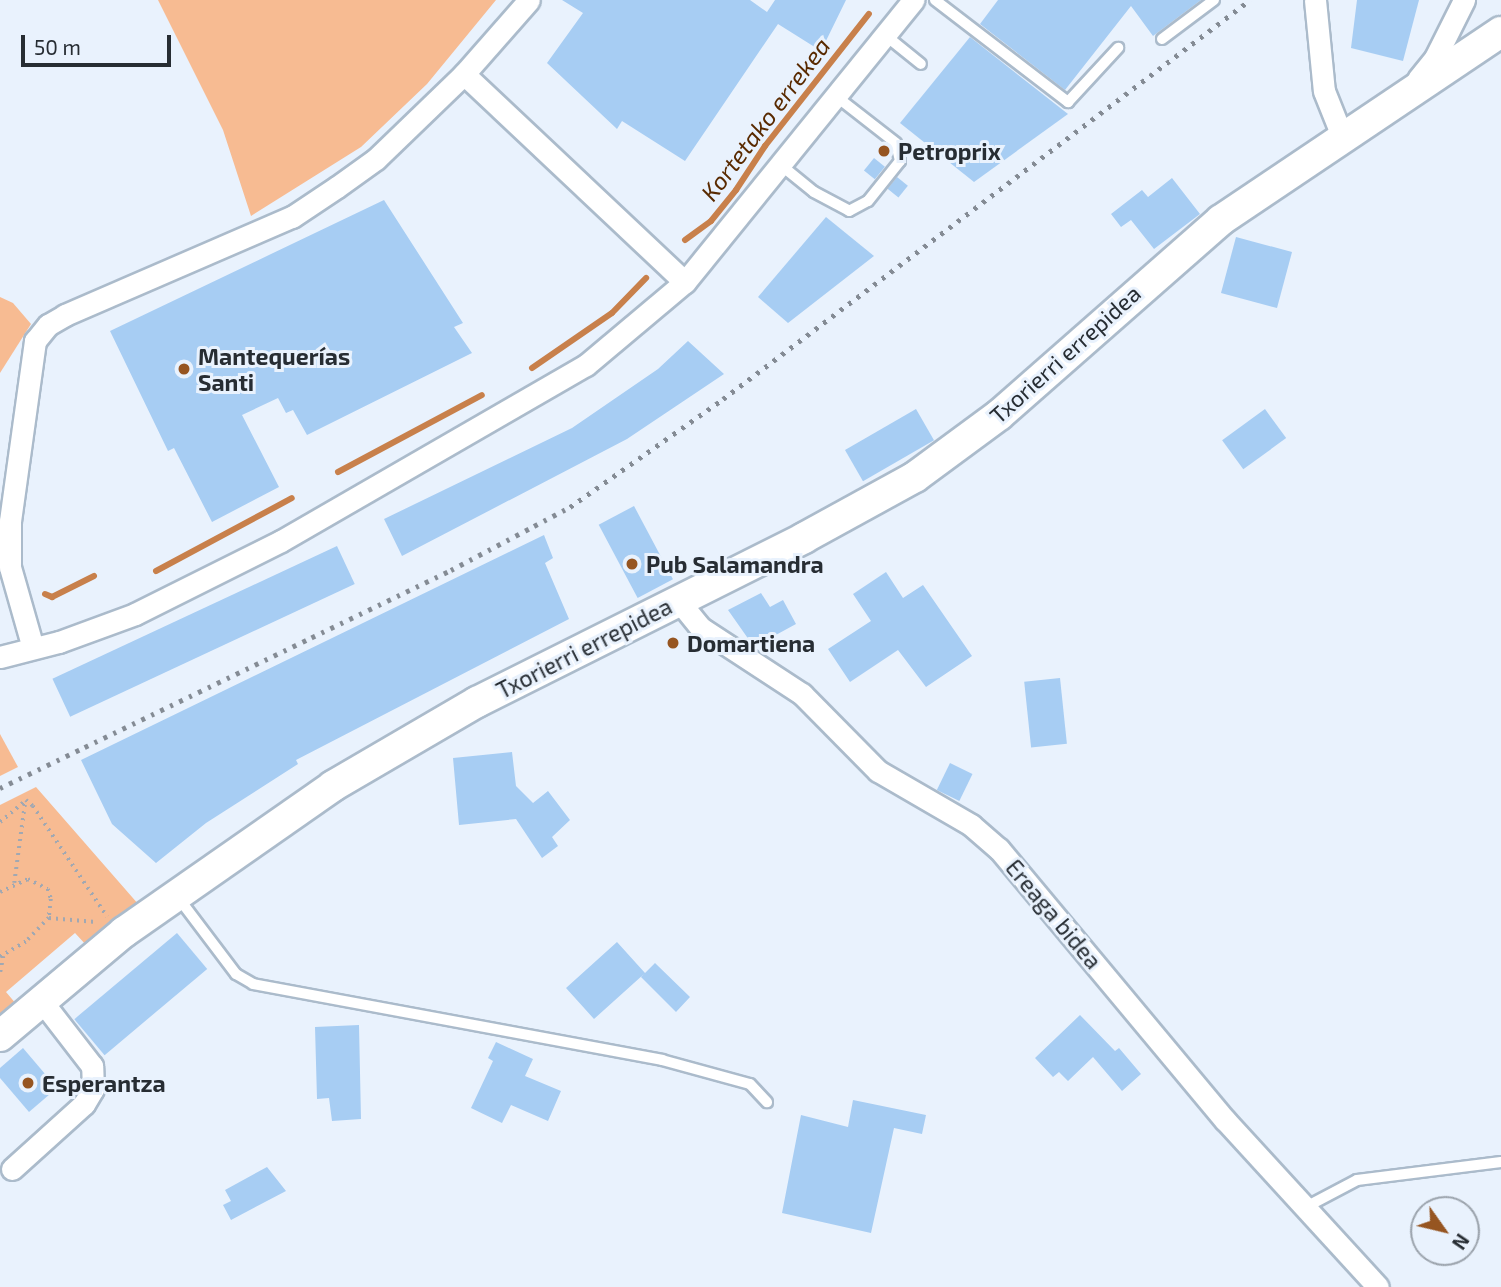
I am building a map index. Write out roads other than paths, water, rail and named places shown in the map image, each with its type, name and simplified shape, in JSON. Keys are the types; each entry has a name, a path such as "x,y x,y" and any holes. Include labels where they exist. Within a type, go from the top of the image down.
{"street":[{"path":"33,648 10,567 9,521 35,341 48,325 65,315 292,218 376,159 464,74 529,0"},
{"path":"0,657 135,614 281,541 586,365 685,282 782,166 913,0"},
{"path":"1315,0 1324,91 1342,136"},
{"path":"1403,97 1435,58 1464,0"},
{"name":"Txorierri errepidea","path":"0,1036 41,1000 175,894 259,834 404,743 878,499 953,450 1177,255 1342,136 1501,32"},
{"path":"464,74 685,282"},
{"name":"Ereaga bidea","path":"678,600 701,628 802,694 878,771 971,825 999,849 1304,1208 1378,1287"},
{"path":"12,1169 85,1104 93,1088 92,1066 41,1000"}],"lane":[{"path":"935,0 1068,102 1118,48"},
{"path":"1162,39 1214,0"},
{"path":"885,35 921,64"},
{"path":"782,166 814,192 849,211 869,201 900,161 896,143 837,97"},
{"path":"175,894 236,974 253,984 662,1060 750,1084 768,1101"},
{"path":"1304,1208 1357,1180 1501,1162"}],"waterway":[{"name":"Kortetako errekea","path":"685,240 711,221 736,190 765,146 869,14"},
{"name":"Kortetako errekea","path":"532,368 612,313 646,278"},
{"name":"Kortetako errekea","path":"338,472 482,395"},
{"name":"Kortetako errekea","path":"156,571 292,498"},
{"name":"Kortetako errekea","path":"45,594 52,597 94,576"}],"railway":[{"path":"0,788 451,570 570,507 723,399 1250,0"}],"place":[{"name":"Petroprix","path":"884,151"},
{"name":"Mantequerías Santi","path":"184,369"},
{"name":"Pub Salamandra","path":"632,564"},
{"name":"Domartiena","path":"673,643"},
{"name":"Esperantza","path":"28,1083"}]}
